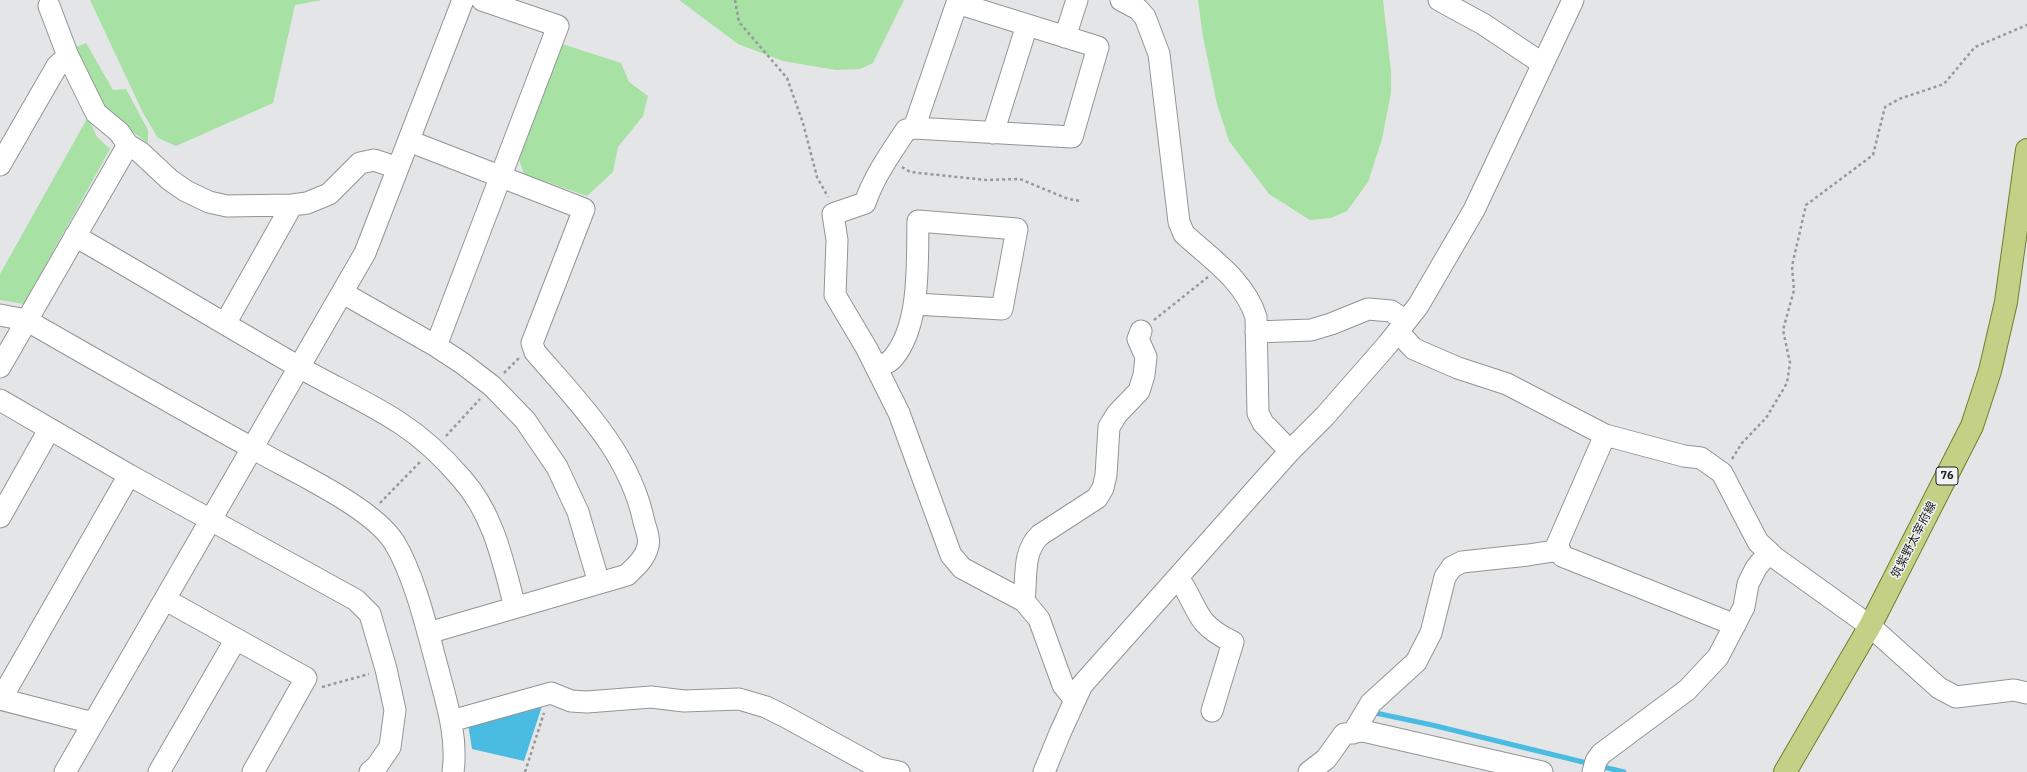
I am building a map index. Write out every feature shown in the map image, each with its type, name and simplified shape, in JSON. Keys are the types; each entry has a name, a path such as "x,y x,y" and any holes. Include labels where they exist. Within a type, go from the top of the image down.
{"main road":[{"name":"筑紫野太宰府線","path":"1785,772 1870,626 1972,426 1990,371 2006,302 2027,150"}],"street":[{"path":"65,772 166,600 365,253 463,0"},
{"path":"436,346 558,26 482,0"},
{"path":"1065,37 1077,0"},
{"path":"1121,0 1138,9 1145,16 1159,54 1179,222 1184,234 1240,286 1252,306 1256,318 1258,413 1263,423 1290,451"},
{"path":"1439,0 1483,24 1543,64"},
{"path":"1044,772 1082,686 1290,451 1325,416 1402,327 1421,301 1474,210 1573,0"},
{"path":"914,128 956,3 1098,48 1072,137 914,128 906,130 871,186 865,203 833,214 837,240 835,295 877,368 899,413 951,555 962,568 1024,600 1039,619 1063,685 1075,700"},
{"path":"49,6 68,56 96,113 119,132 128,145 140,152 170,180 186,191 209,202 227,206 292,205 307,203 329,194 360,163 374,160 398,168"},
{"path":"993,133 1027,25"},
{"path":"0,165 57,66 68,56"},
{"path":"409,141 584,209 532,343 534,352 596,423 615,450 630,477 643,516 649,544 643,559 627,575 428,633"},
{"path":"0,367 128,145"},
{"path":"226,322 292,205"},
{"path":"877,368 893,359 907,333 915,304 918,222 1017,229 1002,309 915,304"},
{"path":"75,236 226,322 299,367 400,423 433,449 463,480 483,509 498,544 515,607"},
{"path":"343,293 436,346 462,363 492,386 526,420 557,466 578,512 599,583"},
{"path":"1256,332 1311,330 1331,324 1368,309 1391,311 1414,349 1458,368 1507,384 1605,435 1684,456 1701,458 1722,473 1758,542 1768,552 1870,626 1939,688 1956,696 2014,690 2027,693"},
{"path":"0,315 26,320 315,482 368,515 394,541 407,567 428,633 451,721 456,754 453,772"},
{"path":"1024,600 1026,567 1033,543 1040,536 1097,498 1103,488 1106,475 1109,427 1118,414 1139,391 1144,375 1146,357 1138,339 1141,331"},
{"path":"0,400 49,430 356,600 370,614 386,669 395,710 390,747 377,766 370,772"},
{"path":"0,517 49,430"},
{"path":"1605,435 1557,545 1562,556 1735,625"},
{"path":"93,723 0,699 130,475"},
{"path":"1353,732 1371,703 1416,662 1431,633 1446,577 1452,567 1462,562 1528,556 1560,550"},
{"path":"1593,772 1596,761 1601,754 1687,690 1718,657 1744,607 1748,584 1756,568 1768,552"},
{"path":"1178,578 1187,590 1204,622 1219,635 1233,642 1212,710"},
{"path":"166,600 306,678 253,772"},
{"path":"159,772 236,639"},
{"path":"451,721 551,693 572,701 587,702 651,697 684,701 740,699 766,707 879,768 899,772"},
{"path":"1309,772 1326,759 1344,734 1364,731 1542,772"}],"path":[{"path":"735,0 739,22 788,78 803,123 817,177 832,204 833,214"},
{"path":"1722,473 1742,443 1766,418 1786,383 1790,363 1783,330 1794,290 1792,266 1806,205 1873,155 1886,107 1900,99 1944,84 1975,47 2027,25"},
{"path":"888,157 910,172 986,180 1020,179 1068,200 1081,201"},
{"path":"1141,331 1220,268"},
{"path":"368,515 433,449 532,343"},
{"path":"306,678 323,687 386,669"},
{"path":"525,772 551,693"}],"green space":[{"path":"90,0 322,0 295,5 273,103 176,146 158,138 143,113"},
{"path":"679,0 904,0 873,63 860,69 836,70 783,61 738,44"},
{"path":"1198,0 1383,0 1391,71 1391,93 1382,139 1368,182 1347,211 1331,218 1310,220 1269,194 1229,141 1217,104 1203,37"},
{"path":"86,43 113,90 126,89 148,130 148,143 97,106 76,47"},
{"path":"559,43 621,63 629,82 648,96 643,116 618,147 613,172 587,196 524,174 518,157"},
{"path":"88,117 97,137 110,149 24,304 0,300 0,274"}],"water":[{"path":"544,700 524,761 472,749 468,724"}],"waterway":[{"path":"1371,712 1432,725 1591,764"},
{"path":"1599,766 1624,772"}]}
